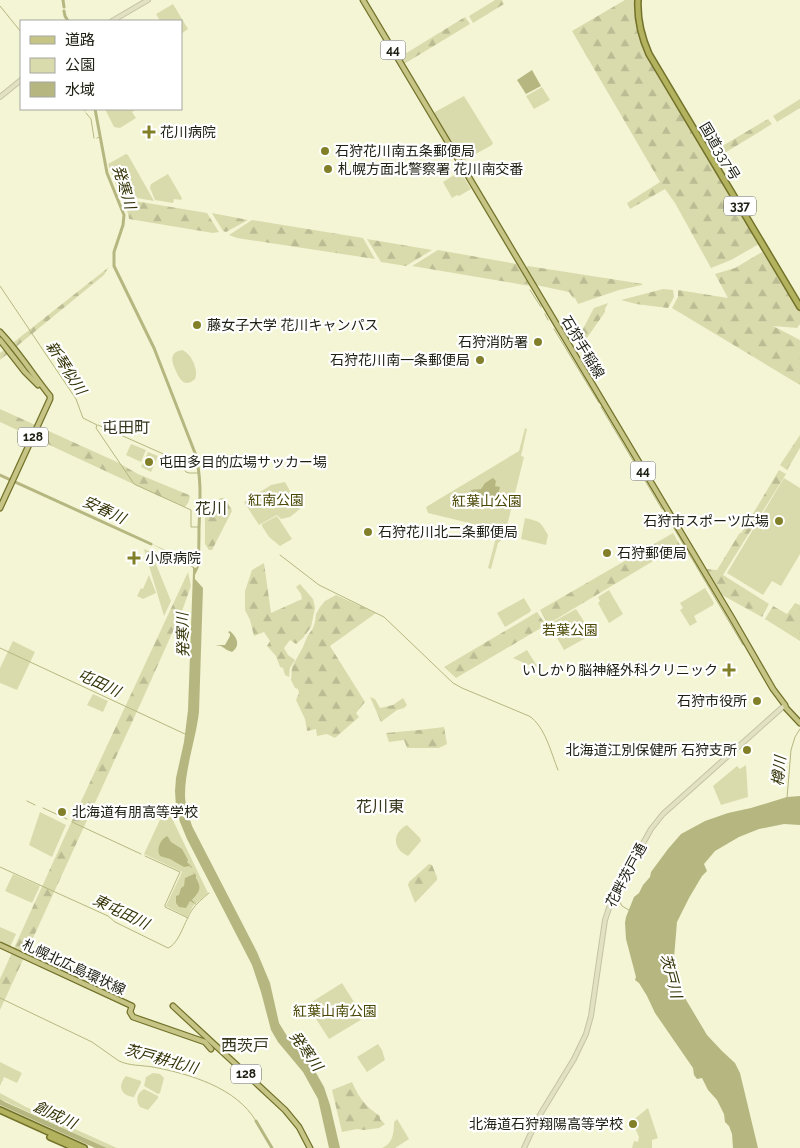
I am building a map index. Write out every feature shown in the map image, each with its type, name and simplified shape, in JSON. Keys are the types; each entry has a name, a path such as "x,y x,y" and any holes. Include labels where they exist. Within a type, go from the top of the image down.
{"highway":[{"name":"国道337号","path":"640,0 643,27 646,40 652,52 800,302"},
{"name":"国道337号","path":"640,0 638,15 640,28 649,54 800,307"},
{"path":"0,1112 84,1148"},
{"path":"67,1142 75,1148"}],"main road":[{"path":"114,20 148,0"},
{"name":"石狩手稲線","path":"364,0 773,689 800,721"},
{"path":"0,98 20,82"},
{"name":"128","path":"0,332 27,364 50,396 0,502"},
{"name":"128","path":"0,340 16,362 48,397 0,508"},
{"name":"花畔茨戸通","path":"524,1148 542,1111 584,1039 591,1016 606,912 615,891 651,829 663,814 785,705"},
{"name":"札幌北広島環状線","path":"0,946 132,1006 130,1012 133,1017 205,1042 212,1049"},
{"name":"128","path":"173,1006 285,1110 299,1127 310,1148"}],"green space":[{"path":"495,0 502,0 504,4 473,23 469,16"},
{"path":"625,0 634,0 639,35 643,46 759,244 731,260 711,268 675,203 665,189 630,209 627,203 660,182 572,31"},
{"path":"173,4 188,29 182,33 182,20 159,20 156,14"},
{"path":"465,17 470,24 404,64 400,57"},
{"path":"542,87 550,100 534,109 526,96"},
{"path":"464,96 493,143 462,161 434,115 435,112"},
{"path":"800,99 800,108 777,122 773,116"},
{"path":"106,110 135,110 132,112 136,118 120,128 114,127"},
{"path":"768,119 772,124 718,157 714,151"},
{"path":"126,154 154,201 120,195 108,164"},
{"path":"459,172 471,189 452,198 443,182"},
{"path":"168,174 182,198 181,200 174,199 173,203 155,200 150,188 151,184"},
{"path":"124,201 135,201 207,213 219,232 213,233 129,219"},
{"path":"212,213 248,220 226,232 223,231"},
{"path":"252,220 363,238 375,259 237,238 229,235"},
{"path":"367,239 432,250 406,266 381,262"},
{"path":"438,250 517,264 530,286 412,266"},
{"path":"762,252 800,310 800,324 797,328 773,326 800,340 800,385 672,308 678,297 678,290 728,298 715,274 735,268"},
{"path":"528,266 643,284 578,304 569,292 536,285 526,268"},
{"path":"109,267 104,275 0,360 0,353"},
{"path":"663,289 673,290 674,297 668,308 621,300"},
{"path":"608,303 605,312 582,345 576,342 594,308"},
{"path":"182,350 191,358 196,371 195,379 188,383 180,379 173,363 173,355"},
{"path":"0,409 117,462 138,474 189,495 188,503 185,507 159,496 0,422"},
{"name":"紅葉山公園","path":"525,428 527,429 521,456 524,457 504,538 498,543 491,569 488,568 498,530 428,513 426,507 519,451"},
{"path":"800,435 800,448 787,470 780,465"},
{"path":"131,444 146,450 141,462 126,455"},
{"name":"屯田多目的広場サッカー場","path":"148,452 158,456 151,472 141,467"},
{"path":"779,470 786,474 723,575 769,604 762,617 722,595 706,569 717,570"},
{"name":"石狩市スポーツ広場","path":"784,478 800,488 800,554 781,586 772,581 763,595 727,573"},
{"name":"紅南公園","path":"285,482 300,509 290,517 281,519 277,515 259,525 244,502 271,485"},
{"path":"220,498 224,498 232,511 212,550 209,550 205,544 205,506 211,504 215,508"},
{"path":"277,516 292,539 280,546 269,537 262,526 262,524"},
{"path":"525,518 537,521 541,525 548,535 546,545 521,539"},
{"path":"673,533 680,545 548,624 540,610"},
{"path":"144,549 151,552 171,601 164,616"},
{"path":"264,563 271,613 302,599 296,587 300,584 313,599 315,608 311,627 303,638 296,644 290,640 284,648 288,655 295,660 290,668 289,677 285,675 276,656 267,646 270,641 264,632 254,636 245,610 245,591 252,570"},
{"path":"188,572 191,586 182,611 0,1010 0,979"},
{"path":"149,575 156,593 143,599 137,596 141,588 143,589"},
{"path":"705,588 714,603 694,616 697,622 690,626 680,610 683,608 680,603"},
{"path":"609,590 623,614 609,623 598,603 600,601 598,597"},
{"path":"336,595 376,613 330,646 365,702 356,713 359,717 335,738 327,734 317,736 316,729 307,731 305,719 296,700 299,693 298,689 295,688 291,680 292,667 313,628 316,614 325,601"},
{"path":"524,598 531,610 530,612 505,627 497,613"},
{"path":"795,603 800,605 800,641 765,619 773,606 787,614"},
{"name":"若葉公園","path":"576,609 591,635 564,650 549,624"},
{"path":"537,612 546,625 456,678 444,667"},
{"path":"13,641 35,652 17,690 0,683 0,668"},
{"path":"527,650 537,666 535,668 513,658"},
{"path":"93,694 108,701 103,712 87,705"},
{"path":"370,697 375,699 380,708 393,705 403,698 407,705 381,722"},
{"path":"444,727 447,744 439,748 407,748 404,740 389,742 386,733 419,730"},
{"path":"746,765 748,797 721,805 713,786 737,766 740,769"},
{"path":"167,808 208,893 193,906 187,917 166,906 182,872 144,854"},
{"path":"40,812 66,825 52,857 29,845"},
{"path":"407,825 421,841 408,856 399,849 396,841 399,832"},
{"path":"429,864 432,865 437,880 415,903 408,885 409,882"},
{"path":"13,874 40,886 32,903 5,891"},
{"path":"0,927 16,934 10,947 0,942"},
{"name":"紅葉山南公園","path":"342,983 364,1018 329,1039 307,1005"},
{"path":"378,1044 385,1060 367,1072 357,1057"},
{"path":"0,1062 22,1073 17,1083 4,1077 0,1086"},
{"path":"153,1073 160,1074 164,1078 160,1093 158,1094 144,1086 146,1077"},
{"path":"126,1076 141,1081 134,1097 123,1093 121,1087"},
{"path":"352,1082 363,1101 380,1116 380,1119 385,1124 379,1128 342,1132 332,1090"},
{"path":"144,1089 158,1096 148,1110 140,1107 137,1099"},
{"path":"0,1093 26,1107 117,1148 107,1148 0,1099"},
{"path":"648,1108 658,1138 652,1140 652,1148 632,1148 634,1141 638,1142 639,1137 632,1121"},
{"path":"397,1119 409,1139 395,1148 382,1148 391,1140 394,1122"}],"water":[{"path":"532,70 541,86 526,94 517,80"},
{"path":"493,478 496,481 495,486 500,487 497,499 493,501 485,498 476,501 471,500 468,495 470,491 481,489 485,483"},
{"path":"148,542 182,558 195,568 197,567 198,559 199,567 195,579 203,588 199,712 185,785 186,806 192,826 257,952 270,983 279,1023 315,1071 324,1087 340,1148 329,1148 318,1099 303,1072 278,1042 271,1030 252,965 180,822 176,807 175,791 188,710 193,568 179,558"},
{"path":"230,631 235,636 237,642 235,650 232,652 215,645 225,645 230,636 228,632"},
{"name":"茨戸川","path":"800,796 800,825 784,824 759,829 739,837 715,851 704,864 707,871 689,898 677,922 674,972 679,988 707,1035 735,1063 740,1073 758,1148 733,1148 732,1134 725,1122 724,1114 717,1100 708,1090 702,1078 697,1079 694,1075 693,1068 655,1013 639,983 635,980 636,977 626,939 626,917 634,897 639,893 650,877 651,872 681,834 705,821 728,813 787,797"},
{"path":"167,836 171,842 182,849 191,868 190,866 184,867 160,856 159,845"},
{"path":"193,872 196,875 199,887 192,900 197,905 190,901 186,908 179,907 176,903 176,896 179,895 181,888 184,886 185,878 194,874"},
{"path":"0,1099 107,1148 95,1148 0,1105"}],"waterway":[{"name":"発寒川","path":"63,0 64,7"},
{"path":"0,6 20,31"},
{"name":"発寒川","path":"64,11 67,20"},
{"name":"発寒川","path":"95,110 107,173 124,215 123,225 114,252 114,266 154,348 195,453 199,471 200,490 198,563"},
{"path":"86,113 91,119 94,138"},
{"name":"新琴似川","path":"0,286 76,399 83,418 97,425 96,428 134,484 191,510 191,527 199,527"},
{"path":"530,290 541,307"},
{"path":"545,314 548,320"},
{"path":"554,329 599,403"},
{"path":"601,407 662,509"},
{"path":"98,425 177,460 186,472 199,473"},
{"name":"安春川","path":"0,475 151,544"},
{"path":"666,515 743,645"},
{"path":"280,555 319,585 384,617 453,683 535,720 550,748 558,770"},
{"name":"屯田川","path":"0,648 185,734"},
{"name":"樽川","path":"787,798 791,750 800,729"},
{"path":"27,801 35,805"},
{"path":"43,808 67,819"},
{"path":"72,822 141,854"},
{"path":"145,856 180,872 165,907 188,918"},
{"name":"東屯田川","path":"0,867 108,916 115,922 168,948 179,937 189,914 209,893"},
{"path":"617,896 622,906 629,910"},
{"name":"茨戸耕北川","path":"0,998 92,1042 123,1063 167,1070 210,1084 237,1099 256,1121"},
{"name":"茨戸耕北川","path":"256,1121 272,1148"}],"place":[{"name":"花川病院","path":"149,132"},
{"name":"石狩花川南五条郵便局","path":"325,151"},
{"name":"札幌方面北警察署 花川南交番","path":"328,169"},
{"name":"藤女子大学 花川キャンパス","path":"197,325"},
{"name":"石狩消防署","path":"538,342"},
{"name":"石狩花川南一条郵便局","path":"480,360"},
{"name":"屯田多目的広場サッカー場","path":"149,462"},
{"name":"石狩市スポーツ広場","path":"779,521"},
{"name":"石狩花川北二条郵便局","path":"368,532"},
{"name":"石狩郵便局","path":"607,553"},
{"name":"小原病院","path":"134,558"},
{"name":"いしかり脳神経外科クリニック","path":"729,670"},
{"name":"石狩市役所","path":"757,701"},
{"name":"北海道江別保健所 石狩支所","path":"747,750"},
{"name":"北海道有朋高等学校","path":"62,812"},
{"name":"北海道石狩翔陽高等学校","path":"633,1124"}],"district":[{"name":"屯田町","path":"126,427"},
{"name":"花川","path":"211,508"},
{"name":"花川東","path":"380,806"},
{"name":"西茨戸","path":"245,1045"}],"water label":[{"name":"創成川","path":"55,1115"}]}
